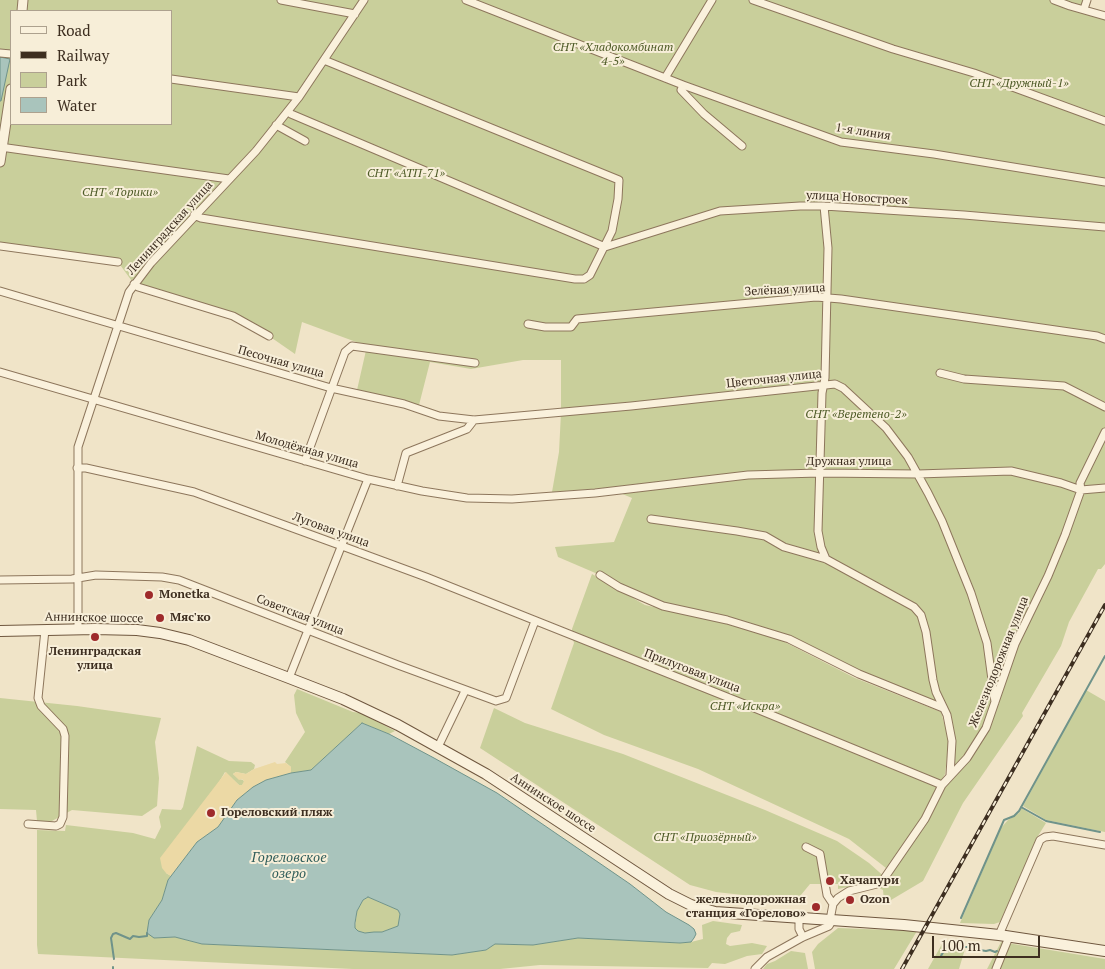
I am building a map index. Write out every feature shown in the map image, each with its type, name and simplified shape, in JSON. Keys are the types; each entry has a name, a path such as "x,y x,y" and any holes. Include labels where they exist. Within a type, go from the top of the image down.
{"main road":[{"name":"Аннинское шоссе","path":"0,631 78,629 137,630 160,633 189,640 343,699 391,721 486,774 669,894 691,906 715,912 904,925 1004,936 1105,951"}],"street":[{"path":"282,0 355,14"},
{"name":"Ленинградская улица","path":"78,629 78,447 129,292 194,215 256,151 299,96 364,0"},
{"path":"466,0 665,78 712,0"},
{"path":"753,0 892,49 974,73 1105,120"},
{"path":"1054,0 1105,16"},
{"path":"1084,9 1086,0"},
{"path":"194,215 584,279 590,275 605,247 614,223 619,180 324,60"},
{"name":"1-я линия","path":"665,78 841,142 934,154 1105,182"},
{"path":"172,79 202,85 299,96"},
{"path":"683,85 680,90 704,114 742,146"},
{"path":"0,162 10,95"},
{"path":"288,111 291,114 605,247"},
{"path":"276,125 305,142"},
{"path":"1,147 229,180"},
{"name":"улица Новостроек","path":"605,247 720,211 788,206 824,206 964,215 1105,227"},
{"path":"824,206 827,232 826,299 818,531 820,547 826,559"},
{"path":"0,246 118,262"},
{"path":"134,284 138,287 233,316 269,336"},
{"name":"Песочная улица","path":"0,291 330,388 404,404 439,416 474,420 561,413"},
{"name":"Зелёная улица","path":"528,324 546,327 571,327 577,319 707,306 816,298 1097,336 1105,339"},
{"path":"305,461 330,388 345,352 352,346 476,363"},
{"name":"Молодёжная улица","path":"0,372 368,480 397,486 467,498 512,499 595,494 616,490"},
{"path":"940,373 964,379 1064,386 1105,407"},
{"name":"Цветочная улица","path":"561,413 814,388 835,384 843,388 886,428 908,457 942,521 971,593 987,643 996,702"},
{"path":"397,486 406,453 467,430 474,420"},
{"name":"Железнодорожная улица","path":"833,904 838,898 849,891 881,884 925,819 942,785 967,758 986,728 1016,644 1048,576 1081,490 1080,483 1105,432"},
{"name":"Луговая улица","path":"77,468 86,468 194,492 342,546 572,636"},
{"name":"Дружная улица","path":"616,490 748,475 1011,472 1061,483 1081,490"},
{"path":"289,678 368,480"},
{"path":"1081,490 1105,488"},
{"path":"652,519 737,530 764,536 784,547 826,559 914,607 921,615 926,632 932,680 947,715 952,741 950,775"},
{"name":"Советская улица","path":"0,580 77,578 96,575 162,577 178,580 465,691 496,701 506,698 535,621"},
{"path":"600,575 619,587 663,606 727,620 789,639 859,674 943,708"},
{"path":"28,824 56,826 60,824 63,817 65,736 63,729 40,706 38,698 45,630"},
{"name":"Прилуговая улица","path":"572,636 747,704 942,785"},
{"path":"438,747 465,691"},
{"path":"996,969 1004,936 1040,840 1045,837 1068,838 1105,845"},
{"path":"755,969 767,957 803,937 829,926 833,904 827,895 820,854 806,847"},
{"path":"799,918 799,929 803,937"}],"green space":[{"path":"0,0 1087,0 1084,9 1105,16 1105,564 1101,569 1098,569 1069,622 1061,646 1022,713 1023,716 963,803 923,881 891,900 884,901 883,890 869,883 838,889 838,884 810,884 796,901 716,892 690,885 480,748 494,708 525,723 623,754 765,810 837,841 869,863 888,880 930,817 947,784 982,739 997,709 996,703 986,728 950,775 952,741 943,708 789,639 663,606 558,557 555,547 614,542 632,498 608,488 552,492 559,452 561,360 523,360 471,369 430,362 419,405 357,390 367,346 302,322 295,354 269,336 233,316 134,284 118,262 0,246"},
{"name":"СНТ «Искра»","path":"592,574 645,605 765,632 855,678 941,712 949,740 945,774 923,816 886,868 849,839 698,769 604,735 551,709 574,643 572,629"},
{"path":"297,689 353,712 361,713 395,731 389,734 362,723 311,770 291,773 291,767 285,762 305,732 296,713 294,695"},
{"path":"1086,690 1105,701 1105,832 1046,820 1023,806"},
{"path":"0,698 77,706 161,718 155,742 159,778 157,806 142,816 72,810 52,821 37,821 36,810 0,809"},
{"path":"197,746 229,761 251,762 255,765 254,769 246,774 236,772 233,774 243,780 245,783 242,785 239,785 225,772 166,873 171,876 162,900 149,920 148,925 154,938 175,937 202,944 452,955 486,950 495,944 533,945 578,938 691,942 703,939 702,925 713,921 742,925 740,931 731,933 727,938 726,944 730,946 752,943 767,946 762,954 747,956 725,964 712,963 708,968 540,965 500,969 353,969 38,954 37,830 65,831 66,825 133,833 155,839 161,827 159,817 162,809 181,810 183,807"},
{"path":"1021,808 1046,823 1038,836 1000,922 994,924 960,923 1001,828 1008,820 1019,813"},
{"path":"368,897 398,910 400,914 398,926 382,932 365,933 358,931 355,928 357,911 363,900"},
{"path":"838,928 917,931 894,969 815,969 812,952 818,944"},
{"path":"1001,942 1105,959 1105,969 987,969"},
{"path":"947,943 950,949 961,947 965,949 959,969 928,969 942,944"},
{"path":"791,951 805,953 808,969 763,969 767,964"}],"sand":[{"name":"Гореловский пляж","path":"275,762 277,764 286,763 291,767 291,773 266,780 253,787 237,800 218,827 197,842 171,876 166,873 162,868 160,858 226,772 239,785 242,785 244,781 242,779 239,780 233,774 236,772 246,774 254,769"}],"water":[{"path":"0,57 10,59 1,101 0,101"},
{"name":"Гореловское озеро","path":"362,723 389,734 497,793 630,884 666,912 689,925 696,934 691,942 680,943 578,938 533,945 495,944 486,950 452,955 202,944 175,937 154,938 147,933 149,920 162,900 168,880 197,842 218,827 237,800 253,787 266,780 311,770","holes":["368,897 398,910 400,914 398,926 382,932 365,933 355,928 357,911 363,900"]}],"waterway":[{"path":"961,918 1004,820 1014,816 1019,811 1105,656"},
{"path":"1021,807 1046,821 1100,832"},
{"path":"114,959 111,938 113,934 116,933 130,939 133,936 147,936 147,933"},
{"path":"941,956 950,940"},
{"path":"945,947 949,951 967,947"},
{"path":"974,949 997,951"}],"railway":[{"path":"902,969 1105,605"}],"place":[{"name":"Monetka","path":"149,595"},
{"name":"Мяс'ко","path":"160,618"},
{"name":"Ленинградская улица","path":"95,637"},
{"name":"Гореловский пляж","path":"211,813"},
{"name":"Хачапури","path":"830,881"},
{"name":"Ozon","path":"850,900"},
{"name":"железнодорожная станция «Горелово»","path":"816,907"}],"park label":[{"name":"СНТ «Хладокомбинат 4-5»","path":"613,55"},
{"name":"СНТ «Дружный-1»","path":"1019,84"},
{"name":"СНТ «АТП-71»","path":"406,174"},
{"name":"СНТ «Торики»","path":"120,193"},
{"name":"СНТ «Веретено-2»","path":"856,415"},
{"name":"СНТ «Приозёрный»","path":"705,838"}]}
